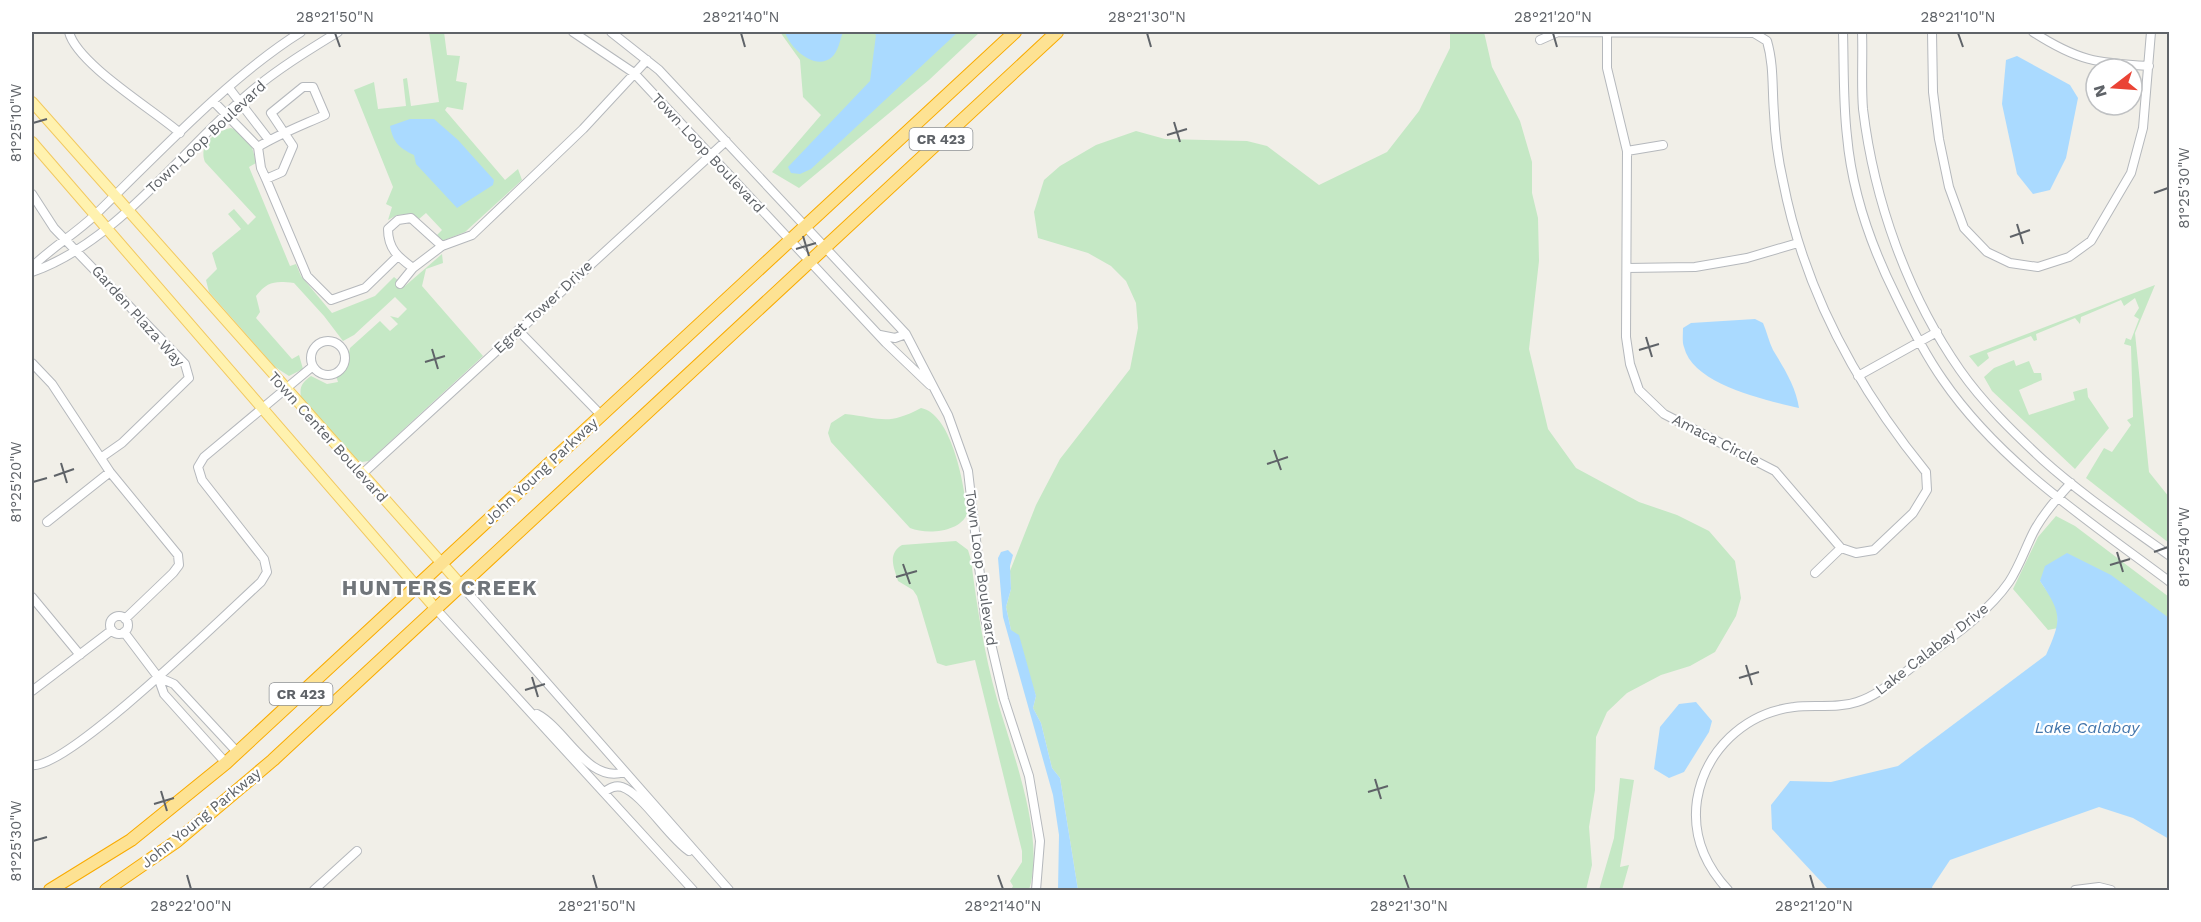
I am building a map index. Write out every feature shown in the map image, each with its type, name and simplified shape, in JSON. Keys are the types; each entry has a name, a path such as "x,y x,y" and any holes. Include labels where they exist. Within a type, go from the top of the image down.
{"highway":[{"name":"John Young Parkway","path":"50,891 131,840 238,753 1016,32"},
{"name":"John Young Parkway","path":"106,891 177,841 219,807 1058,32"}],"main road":[{"name":"Town Center Boulevard","path":"32,102 128,208 361,476 461,585"},
{"name":"Town Center Boulevard","path":"32,142 107,226 260,409 436,609"}],"street":[{"path":"69,32 83,53 115,84 152,108 180,132"},
{"name":"Town Loop Boulevard","path":"32,267 96,214 229,88 281,44 301,32"},
{"name":"Town Loop Boulevard","path":"32,272 52,265 77,250 128,208 240,102 295,58 338,32"},
{"name":"Town Loop Boulevard","path":"573,32 634,74 877,334 935,390"},
{"name":"Town Loop Boulevard","path":"611,32 647,60 807,225 906,334 935,390 961,445 968,471 986,618 1004,699 1029,776 1040,842 1036,891"},
{"path":"1540,40 1558,32 1754,33 1767,41 1772,56 1774,114 1782,180 1798,243 1823,312 1858,376 1926,472 1927,490 1913,513 1874,550 1856,553 1841,548 1815,573"},
{"path":"1843,32 1847,137 1859,203 1875,254 1918,342 1943,381 1972,417 2007,453 2058,497 2169,582"},
{"path":"1862,32 1863,107 1878,194 1907,272 1937,332 1960,371 1989,405 2037,454 2071,483 2169,556"},
{"path":"1932,32 1933,92 1939,139 1949,187 1964,228 1988,252 2010,263 2037,267 2068,257 2091,241 2131,174 2143,128 2151,32"},
{"path":"2033,32 2053,46 2087,60 2149,66"},
{"name":"Amaca Circle","path":"1607,33 1607,68 1628,151 1626,337 1630,364 1639,390 1664,414 1774,471 1841,548"},
{"path":"400,284 413,268 442,246 472,235 583,129 647,60"},
{"path":"258,147 269,140 286,133 325,115 313,87 303,87 270,113 286,133 293,146 292,153 282,172 266,179"},
{"path":"229,88 269,140"},
{"path":"214,102 258,147 261,168 307,276 331,300 365,288 398,256"},
{"name":"Egret Tower Drive","path":"361,476 726,141"},
{"path":"1628,151 1664,144"},
{"name":"Garden Plaza Way","path":"32,194 54,228 185,364 189,378 182,388 122,443 102,457"},
{"path":"413,268 398,256 388,243 388,229 398,220 411,218 442,246"},
{"path":"1627,268 1695,267 1747,258 1798,243"},
{"path":"518,330 601,415"},
{"path":"1858,376 1937,332"},
{"path":"877,334 888,338 906,334"},
{"path":"321,343 336,343 343,351 344,362 333,374 322,374 314,366 313,351 321,343"},
{"path":"32,363 52,384 110,472 178,555 178,565 173,573 125,619"},
{"path":"32,765 45,764 70,748 158,677 261,582 267,572 264,559 202,480 198,467 204,457 314,366"},
{"path":"47,522 110,472"},
{"name":"Lake Calabay Drive","path":"1728,891 1709,866 1699,844 1694,819 1700,780 1714,754 1728,737 1753,720 1773,711 1795,706 1834,707 1857,702 1883,690 1990,605 2010,581 2034,531 2071,483"},
{"name":"Town Center Boulevard","path":"461,585 729,891"},
{"path":"32,597 80,655"},
{"name":"Town Center Boulevard","path":"436,609 693,891"},
{"path":"117,616 125,619 128,626 124,632 119,634 112,630 112,619 117,616"},
{"path":"32,691 112,630"},
{"path":"124,632 158,677 164,694 226,763"},
{"path":"158,677 174,684 238,753"},
{"name":"Town Center Boulevard","path":"532,712 550,721 590,765 603,773 614,775 624,772"},
{"name":"Town Center Boulevard","path":"604,792 613,786 623,788 635,795 678,843 699,858"},
{"path":"314,891 357,850"},
{"path":"2075,891 2099,887 2111,891"}],"green space":[{"path":"429,32 444,32 447,55 460,56 456,81 467,83 463,110 447,107 445,110 505,180 518,169 522,180 465,232 442,241 437,235 442,230 426,213 419,219 413,214 397,215 388,220 392,207 386,204 393,187 354,90 374,82 378,109 406,106 403,79 407,78 411,106 439,102"},
{"path":"780,32 980,32 929,80 799,188 772,172 821,115 803,97 800,60"},
{"path":"1450,32 1484,32 1492,67 1520,121 1532,162 1532,193 1538,218 1539,261 1529,349 1548,429 1576,468 1639,502 1677,515 1709,531 1735,561 1741,598 1736,616 1715,652 1690,666 1661,675 1627,693 1607,712 1596,737 1595,790 1589,827 1592,865 1586,890 1078,890 1060,778 1052,768 1041,723 1033,708 1036,696 1011,630 1006,607 1011,589 1010,571 1036,505 1060,459 1130,369 1138,328 1136,303 1126,281 1111,266 1088,253 1038,238 1034,212 1044,180 1060,166 1096,145 1136,131 1165,139 1247,141 1267,146 1319,185 1387,152 1419,111 1450,48"},
{"path":"231,128 246,137 252,146 256,163 249,167 290,266 296,264 301,276 332,313 375,296 394,277 405,286 442,254 443,263 426,269 422,286 483,356 369,461 362,462 355,459 301,397 301,387 311,376 327,384 338,382 336,376 346,366 350,348 380,321 390,331 398,324 390,316 398,318 407,309 395,297 354,335 343,341 294,283 277,282 268,285 256,296 260,312 256,318 292,359 299,355 303,369 289,376 275,367 209,292 206,280 217,269 212,253 241,229 228,214 234,209 248,225 256,217 205,162 203,156 209,140 219,132"},
{"path":"2155,285 2135,333 2149,472 2169,497 2169,543 2086,478 2104,448 2112,452 2131,425 2127,420 2133,417 2131,346 2124,344 2126,338 2131,340 2139,319 2134,316 2139,308 2135,298 2124,306 2121,300 2081,317 2080,324 2075,318 2036,334 2037,340 2034,341 2031,336 1987,353 1989,358 1978,367 1969,356"},
{"path":"2014,360 2016,366 2029,361 2034,373 2041,373 2042,380 2019,390 2029,415 2075,400 2073,392 2087,388 2088,397 2109,428 2075,469 1992,391 1984,377 1994,368"},
{"path":"921,408 932,413 949,437 963,486 967,514 958,525 942,530 925,531 910,528 831,442 828,433 831,423 845,414 892,419"},
{"path":"2056,516 2075,526 2169,597 2169,618 2040,581 2057,606 2058,628 2048,630 2013,589 2038,537"},
{"path":"956,541 968,550 971,560 988,664 1025,794 1033,845 1033,869 1029,890 1011,890 1013,886 1010,881 1022,862 1022,851 975,660 946,666 937,663 917,596 913,590 898,581 894,566 894,553 902,545"},
{"path":"1620,778 1634,780 1620,867 1629,865 1622,890 1599,890 1614,838"}],"water":[{"path":"785,32 843,32 834,55 825,61 818,62 798,51"},
{"path":"872,32 958,32 811,169 800,174 791,173 788,167 870,81 876,35"},
{"path":"2017,56 2070,85 2078,98 2066,158 2050,190 2033,194 2017,174 2002,104 2006,60"},
{"path":"410,119 434,119 458,140 494,180 493,185 457,208 416,164 414,155 404,150 395,140 390,126"},
{"path":"1755,319 1763,323 1773,350 1792,385 1799,408 1750,395 1716,381 1690,360 1683,345 1683,328 1691,323"},
{"path":"1008,550 1013,555 1010,566 1011,589 1006,607 1011,630 1019,635 1036,696 1033,708 1041,723 1052,768 1060,778 1078,890 1058,890 1059,835 1053,795 1003,617 998,558 1001,552"},
{"name":"Lake Calabay","path":"2067,553 2111,575 2169,618 2169,839 2133,818 2099,807 1950,860 1932,887 1933,890 1829,890 1772,829 1771,805 1790,781 1831,782 1898,766 2046,655 2055,633 2057,617 2056,609 2040,581 2045,566"},
{"path":"1696,702 1712,721 1709,732 1684,772 1669,778 1654,769 1660,727 1679,704"}],"district":[{"name":"HUNTERS CREEK","path":"440,587"}]}
